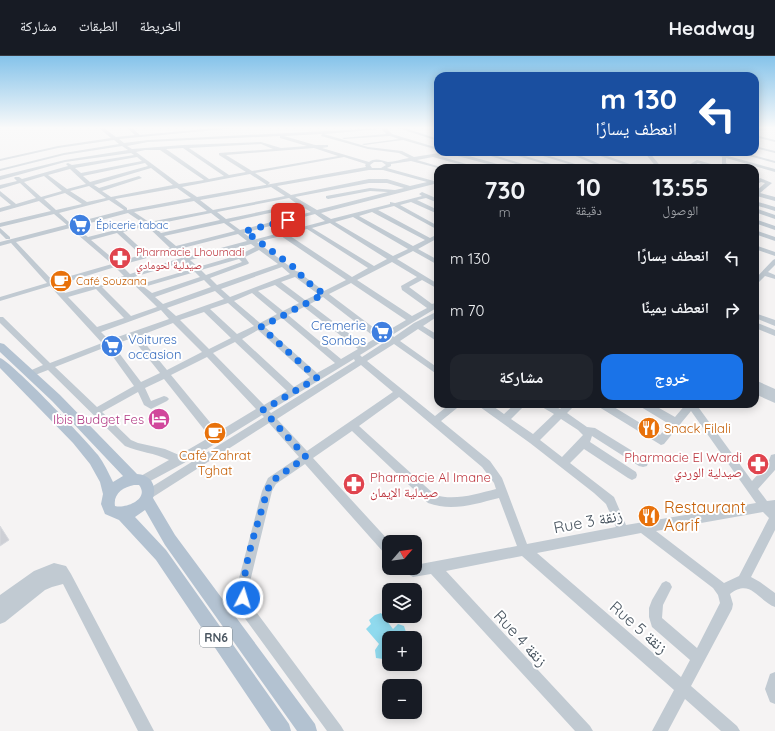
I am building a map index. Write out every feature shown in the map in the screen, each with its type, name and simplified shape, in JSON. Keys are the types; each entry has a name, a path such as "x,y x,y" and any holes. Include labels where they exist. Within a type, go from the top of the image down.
{"main road":[{"name":"RN6","path":"0,346 148,486 148,496 170,540 308,731"},
{"name":"RN6","path":"0,362 87,451 101,471 110,494 107,503 110,510 118,514 123,514 161,555 282,731"},
{"path":"110,494 123,482 139,479"},
{"path":"123,514 134,511 148,496"}],"street":[{"path":"3,169 40,160"},
{"path":"0,178 75,160"},
{"path":"0,186 71,167 116,160"},
{"path":"141,160 177,186 219,210 242,232"},
{"path":"149,160 183,184 211,212 224,222 242,232 324,294 434,369"},
{"path":"177,160 208,180"},
{"path":"203,160 229,177"},
{"path":"231,160 434,284"},
{"path":"0,224 111,198 325,160"},
{"path":"353,160 376,170 410,160"},
{"path":"370,160 381,161 387,166 434,181"},
{"path":"414,160 434,166"},
{"path":"448,160 464,164"},
{"path":"475,160 492,164"},
{"path":"506,160 520,164"},
{"path":"506,164 523,160"},
{"path":"533,160 549,164"},
{"path":"555,160 569,164"},
{"path":"586,160 597,164"},
{"path":"586,164 599,160"},
{"path":"614,160 628,164"},
{"path":"737,160 753,164"},
{"path":"765,160 775,162"},
{"path":"65,161 89,184 148,224 161,235 229,300 317,378"},
{"path":"0,240 10,239 127,210 368,165 375,161"},
{"path":"79,175 144,162"},
{"path":"692,164 698,162 708,164"},
{"path":"759,166 775,170"},
{"path":"0,210 150,167"},
{"path":"3,169 13,174 39,199 117,265 162,306 266,414 382,542"},
{"path":"131,172 144,182"},
{"path":"44,174 86,204"},
{"path":"759,176 760,180 766,181 768,184 775,186"},
{"path":"98,190 139,178"},
{"path":"87,239 148,224 369,181 392,182 410,188 434,199"},
{"path":"0,299 146,256 434,183"},
{"path":"759,192 768,184"},
{"path":"149,186 154,190"},
{"path":"328,197 375,188 395,192"},
{"path":"317,191 343,205"},
{"path":"0,193 14,206"},
{"path":"759,193 775,194"},
{"path":"759,193 775,199"},
{"path":"380,196 422,224 429,241 434,244"},
{"path":"64,296 186,259 257,243 307,227 427,196"},
{"path":"412,200 434,210"},
{"path":"161,235 303,204"},
{"path":"759,204 775,209"},
{"path":"373,210 434,227"},
{"path":"759,211 775,217"},
{"path":"354,215 434,261"},
{"path":"759,222 772,227 775,220"},
{"path":"307,227 374,269"},
{"path":"0,230 108,344 140,387 148,403 151,405 164,399"},
{"path":"118,231 146,256"},
{"path":"759,233 775,239"},
{"path":"282,234 417,321 434,336"},
{"path":"95,412 140,387 434,238"},
{"path":"0,244 10,239"},
{"path":"140,286 196,268 241,256 257,243"},
{"path":"257,243 282,265 299,275"},
{"path":"759,248 775,254"},
{"path":"151,296 246,262 241,256"},
{"path":"759,278 775,261"},
{"path":"95,331 162,306 282,265"},
{"path":"764,273 775,277"},
{"path":"30,374 276,282 299,275"},
{"path":"422,277 405,286 405,288 434,307"},
{"path":"276,282 364,349"},
{"path":"97,286 129,318"},
{"path":"254,291 341,363"},
{"path":"205,309 293,392"},
{"path":"139,479 180,460 217,438 266,414 293,392 341,363 358,358 364,349 387,338 434,309"},
{"path":"759,317 775,323"},
{"path":"0,319 95,412 133,446 165,453 180,460"},
{"path":"759,327 775,333"},
{"path":"134,335 217,438"},
{"path":"148,496 266,414 358,358 387,338"},
{"path":"358,358 486,464 494,473 524,550"},
{"path":"759,385 775,393"},
{"path":"336,731 254,621 246,608 243,598 243,586 246,569 267,491 272,481 400,392"},
{"path":"759,392 775,400"},
{"path":"435,421 451,408"},
{"path":"489,408 533,440 593,486 610,501 623,531"},
{"path":"504,419 516,408"},
{"path":"551,408 586,431 592,431 643,463"},
{"path":"533,440 567,408"},
{"path":"608,408 661,442 688,408"},
{"path":"651,408 676,422"},
{"path":"694,408 752,489 769,505 775,517 743,580 732,584 723,591"},
{"path":"353,426 432,499 440,502 461,501 502,492"},
{"path":"563,463 588,436 586,431"},
{"path":"583,442 632,475"},
{"path":"752,489 774,461"},
{"name":"Rue 3 زنقة","path":"422,569 642,527 769,505"},
{"path":"642,527 708,576 723,591 727,604 660,731"},
{"name":"Rue 5 زنقة","path":"524,550 732,731"},
{"name":"Rue 4 زنقة","path":"433,567 585,731"},
{"path":"0,603 36,576 54,568 62,570 146,731"},
{"path":"0,617 46,582 56,578 67,578"},
{"path":"743,580 750,583 775,601"},
{"path":"666,587 655,607 654,616 657,622 698,658"},
{"path":"775,679 772,689 775,697"}],"water":[{"path":"381,613 382,623 388,623 393,629 398,624 404,626 406,631 382,631 382,659 376,658 375,650 379,644 366,629 371,624 369,620 375,615"}],"building":[{"path":"0,526 9,540 0,546"}],"place":[{"name":"Épicerie tabac","path":"80,225"},
{"name":"Pharmacie Lhoumadi صيدلية لحومادي","path":"120,258"},
{"name":"Café Souzana","path":"61,281"},
{"name":"Cremerie Sondos","path":"382,332"},
{"name":"Voitures occasion","path":"112,346"},
{"name":"Ibis Budget Fes","path":"159,419"},
{"name":"Snack Filali","path":"649,428"},
{"name":"Café Zahrat Tghat","path":"215,433"},
{"name":"Pharmacie El Wardi صيدلية الوردي","path":"758,464"},
{"name":"Pharmacie Al Imane صيدلية الإيمان","path":"354,484"},
{"name":"Restaurant Aarif","path":"649,516"}],"route":[{"path":"243,598 243,586 246,569 267,491 272,481 306,457 263,410 317,378 261,327 324,294 302,278 302,273 245,231 288,220"}]}
